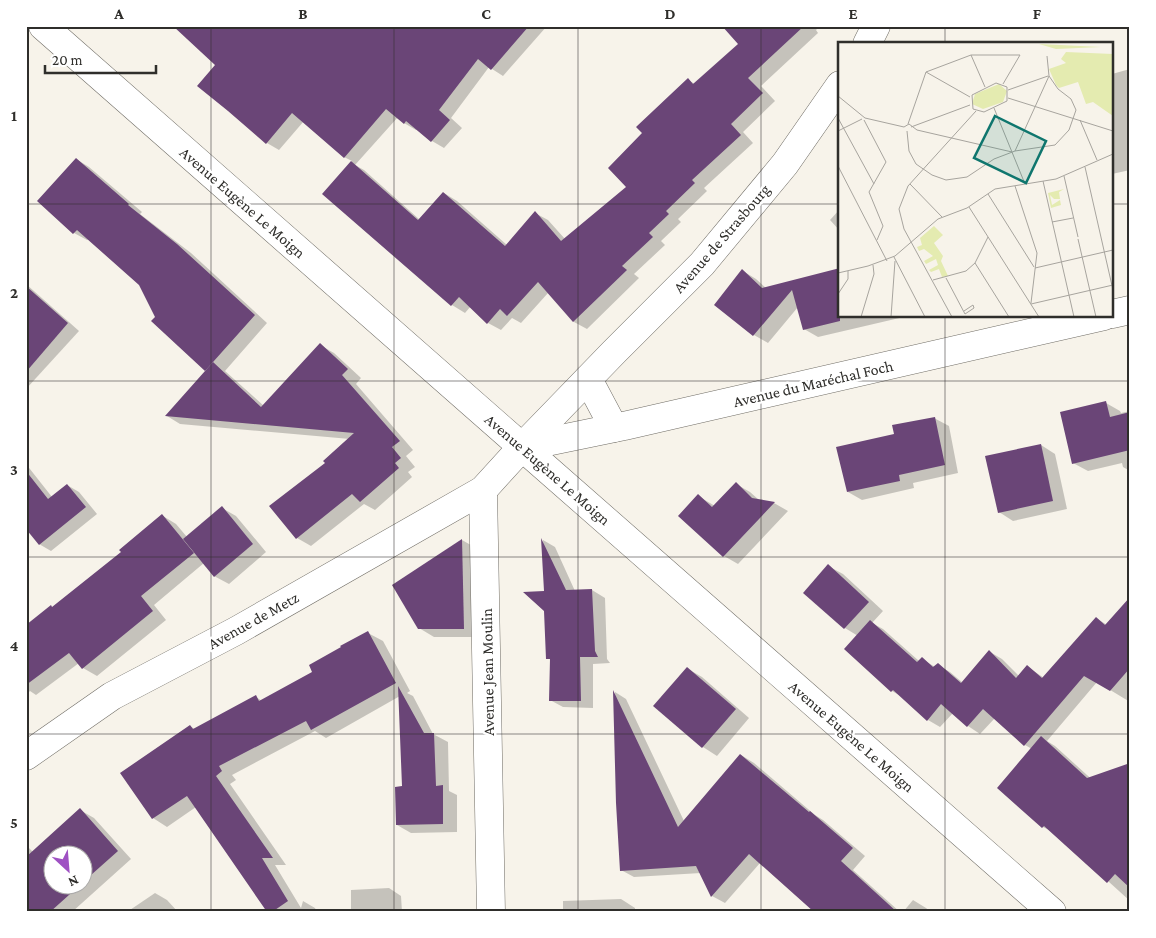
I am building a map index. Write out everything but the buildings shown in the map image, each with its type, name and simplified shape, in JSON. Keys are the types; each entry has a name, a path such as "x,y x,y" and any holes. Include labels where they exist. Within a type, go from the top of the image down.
{"street":[{"name":"Avenue Eugène Le Moign","path":"43,26 1052,912"},
{"path":"868,42 876,26"},
{"name":"Avenue de Strasbourg","path":"522,447 702,264 785,164 838,88"},
{"path":"1114,314 1130,310"},
{"name":"Avenue du Maréchal Foch","path":"522,447 614,428 1095,318"},
{"path":"588,380 614,428"},
{"path":"483,490 522,447"},
{"name":"Avenue de Metz","path":"26,756 112,696 236,630 483,490"},
{"name":"Avenue Jean Moulin","path":"483,490 491,912"}]}
